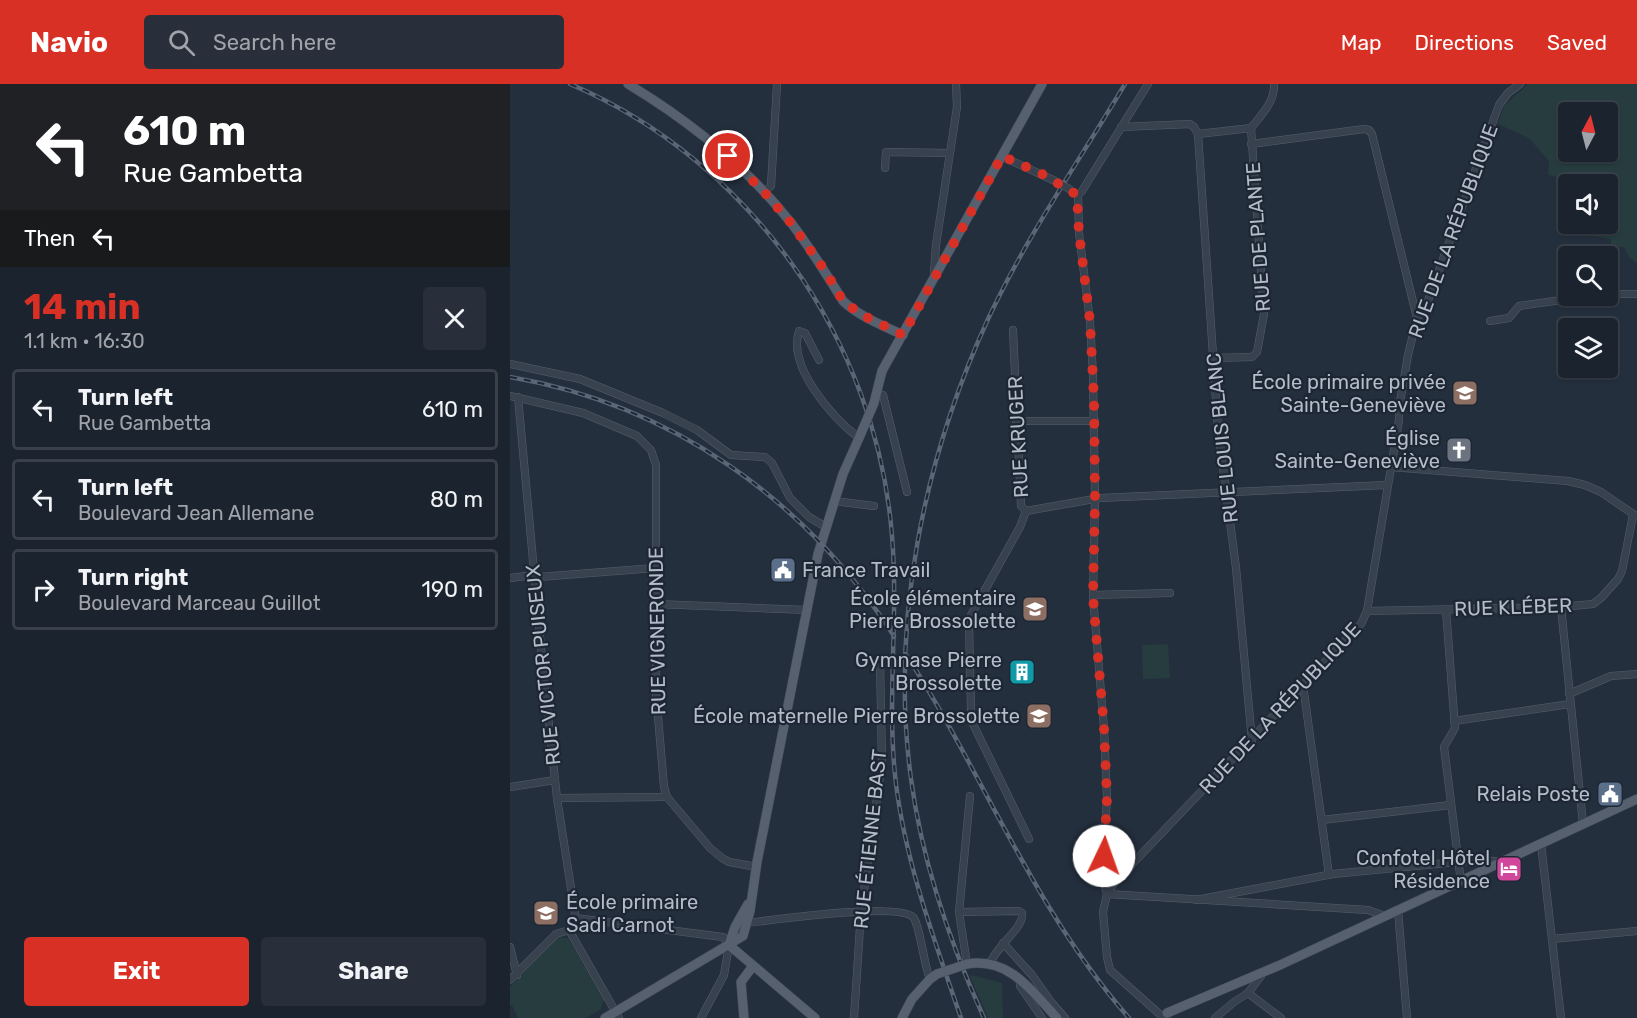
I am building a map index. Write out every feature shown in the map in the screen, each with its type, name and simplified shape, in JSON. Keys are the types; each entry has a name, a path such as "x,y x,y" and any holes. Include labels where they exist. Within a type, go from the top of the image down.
{"main road":[{"path":"627,84 670,110 718,146 764,192 807,245 843,301 862,315 903,335"},
{"path":"605,1018 617,1015 743,936 807,610 834,501 874,403 882,371 1042,84"},
{"path":"1167,1016 1637,799"},
{"path":"729,945 735,927 750,900"},
{"path":"729,945 815,1018"},
{"path":"902,1018 912,999 937,974 968,964 990,964 1010,972 1026,983 1057,1018"},
{"path":"1167,1016 1261,976 1280,965"},
{"path":"744,1018 741,982 753,966"},
{"path":"1010,972 1052,1018"}],"street":[{"path":"764,192 771,186 777,84"},
{"path":"934,276 936,245 957,106 956,84"},
{"path":"1002,156 1053,180 1074,193 1082,191 1148,84"},
{"path":"1121,127 1190,124 1198,134 1251,128 1271,101 1274,95 1274,84"},
{"name":"RUE DE LA RÉPUBLIQUE","path":"1107,894 1114,883 1252,741 1361,624 1367,611 1401,394 1417,318 1426,306 1499,105 1508,93 1520,84"},
{"name":"RUE DE PLANTE","path":"1214,358 1252,357 1257,352 1263,328 1263,286 1251,128"},
{"path":"1251,144 1369,130 1372,134 1417,318"},
{"name":"RUE LOUIS BLANC","path":"1198,134 1218,429 1236,568 1252,741"},
{"path":"885,168 886,152 950,153"},
{"path":"1074,193 1090,321 1095,421 1093,595 1104,728 1107,798 1102,875 1107,894 1103,912 1103,929 1110,970 1118,979 1167,1016"},
{"path":"936,245 945,248 954,241"},
{"path":"1618,294 1637,294"},
{"path":"1490,321 1509,318 1519,306 1558,301"},
{"name":"RUE KRUGER","path":"1012,330 1021,506 1026,511 1020,526 975,605 969,624 972,722 1029,839"},
{"path":"819,360 806,333 799,331 797,344 799,360 807,380 843,426 859,438"},
{"path":"510,364 580,379 652,408 697,430 731,455 765,457 772,463 790,498 809,517 826,527"},
{"path":"876,394 883,395 907,492"},
{"name":"RUE VIGNERONDE","path":"514,397 583,414 637,436 651,450 656,465 656,693 662,768 667,797"},
{"name":"RUE VICTOR PUISEUX","path":"514,397 557,798 575,918"},
{"path":"1016,421 1095,421"},
{"path":"1391,467 1568,481 1601,492 1635,516"},
{"path":"1026,511 1095,498 1388,485"},
{"path":"834,501 873,506"},
{"name":"RUE KLÉBER","path":"1367,611 1561,607 1593,604 1618,579 1622,571 1635,516"},
{"path":"510,578 655,568"},
{"path":"1093,595 1170,593"},
{"path":"656,604 807,610"},
{"path":"1561,607 1583,824"},
{"path":"1446,610 1455,728 1444,747 1461,882"},
{"name":"RUE ÉTIENNE BAST","path":"854,1018 861,912 882,762 880,661"},
{"path":"1569,694 1611,676 1637,674"},
{"path":"1303,685 1329,875"},
{"path":"1454,722 1570,704"},
{"path":"510,787 555,780"},
{"path":"968,964 959,912 970,796"},
{"path":"557,798 667,797 710,848 722,858 729,862 757,867"},
{"path":"1322,820 1451,805"},
{"path":"1541,844 1561,1018"},
{"path":"1196,900 1329,875 1457,862 1485,860 1502,862"},
{"path":"1107,894 1368,910 1385,916"},
{"path":"959,912 1014,910 1022,913 1022,922 993,955 990,964"},
{"path":"1398,910 1407,1018"},
{"path":"747,923 803,915 861,912 888,912 911,916 916,922 930,980"},
{"path":"510,980 556,934 569,930 575,918 723,937 729,945 724,975 701,1018"},
{"path":"569,930 617,1015"},
{"path":"1552,939 1637,931"},
{"path":"1003,944 1032,975 1065,1018"},
{"path":"510,947 517,975"},
{"path":"1215,1018 1248,993 1261,976"},
{"path":"1021,982 1020,986 1040,1017"},
{"path":"1248,993 1281,1018"}],"green space":[{"path":"1528,84 1637,84 1637,263 1630,258 1624,247 1611,246 1611,239 1579,234 1618,234 1618,174 1558,174 1558,177 1548,175 1549,161 1529,138 1498,124 1504,106"},
{"path":"1168,644 1170,678 1143,679 1142,645"},
{"path":"557,937 568,938 604,999 601,1009 586,1018 518,1018 510,1005 510,987"},
{"path":"970,976 1002,983 1003,1018 988,1018"}],"railway":[{"path":"570,84 635,118 695,160 747,209 793,266 831,328 861,394 881,464 892,536 894,567 892,722 896,784 907,844 922,903 961,1018"},
{"path":"984,1018 960,961 939,901 922,840 911,779 906,720 905,661 909,602 917,543 946,428 989,317 1020,257 1125,84"},
{"path":"510,377 569,391 626,410 679,435 729,466 776,501 819,542 859,587 894,636"},
{"path":"907,656 935,701 1011,841 1065,933 1095,976 1129,1018"}],"place":[{"name":"École primaire privée Sainte-Geneviève","path":"1465,393"},
{"name":"Église Sainte-Geneviève","path":"1459,450"},
{"name":"France Travail","path":"783,570"},
{"name":"École élémentaire Pierre Brossolette","path":"1035,609"},
{"name":"Gymnase Pierre Brossolette","path":"1022,672"},
{"name":"École maternelle Pierre Brossolette","path":"1039,716"},
{"name":"Relais Poste","path":"1610,794"},
{"name":"Confotel Hôtel Résidence","path":"1509,869"},
{"name":"École primaire Sadi Carnot","path":"546,913"}],"route":[{"path":"728,156 791,223 826,272 843,301 873,322 903,335 1002,156 1044,175 1077,195 1079,233 1090,321 1095,421 1093,597 1102,688 1107,798 1104,856"}]}
